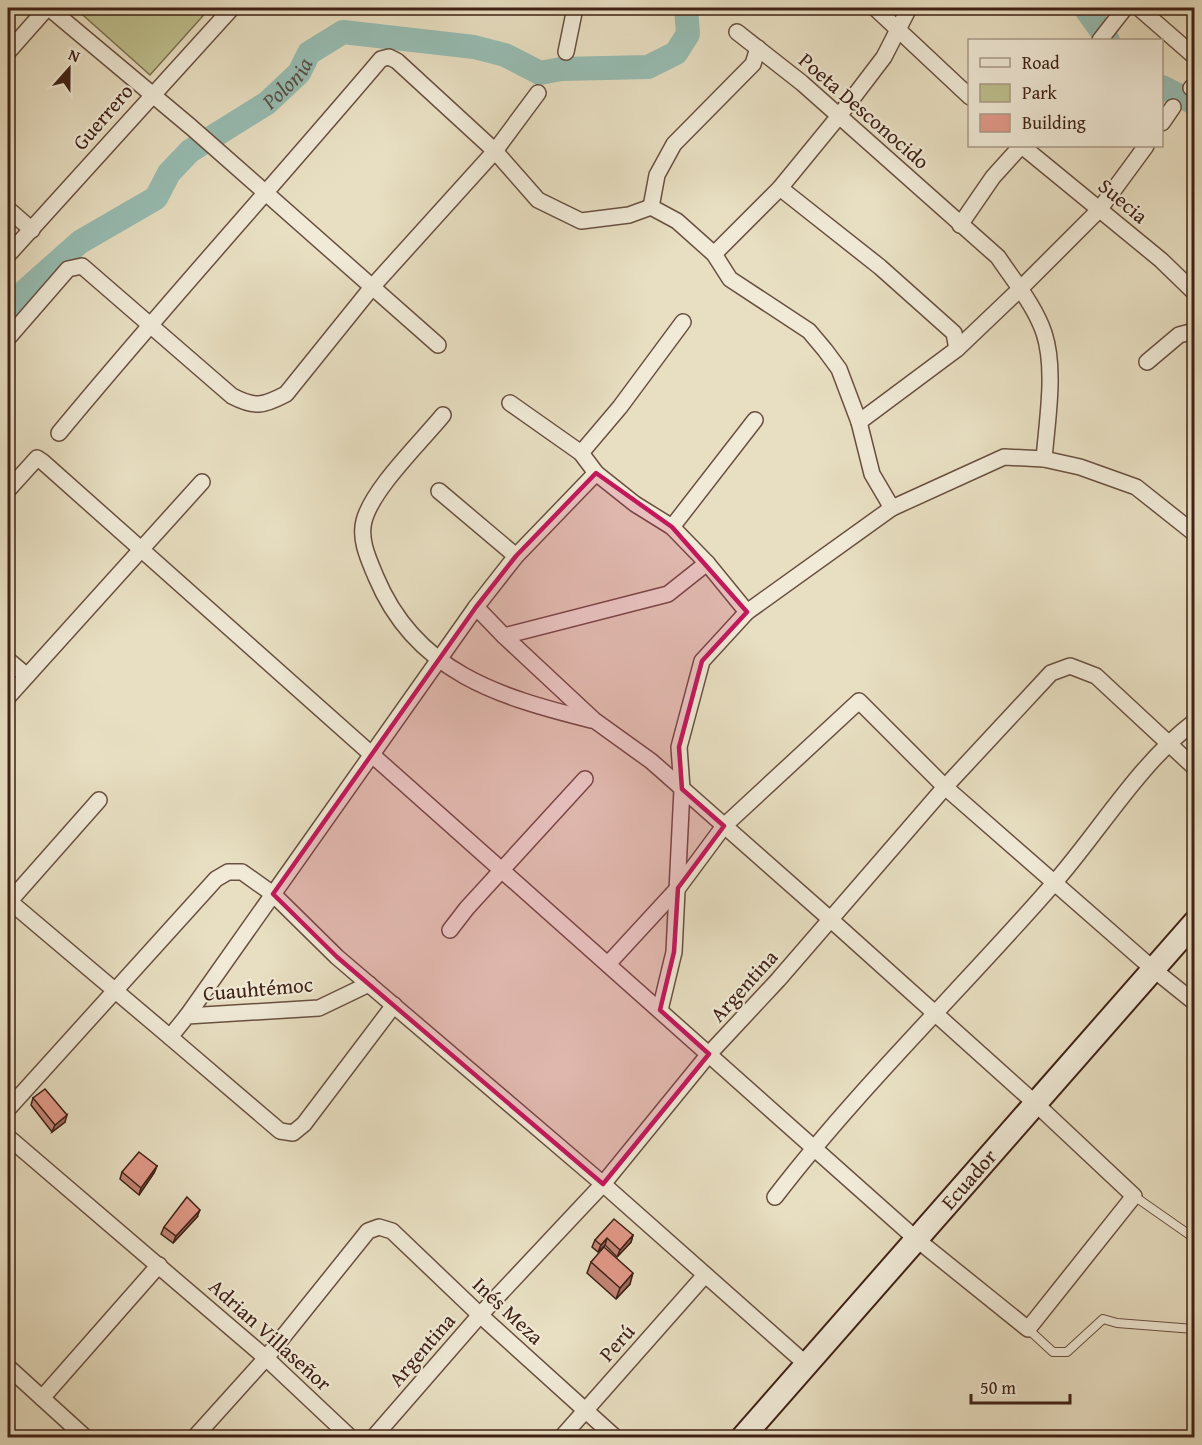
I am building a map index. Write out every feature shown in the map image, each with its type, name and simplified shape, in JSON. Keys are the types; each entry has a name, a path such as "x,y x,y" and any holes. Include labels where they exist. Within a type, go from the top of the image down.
{"street":[{"path":"8,52 48,8 191,127 438,345"},
{"name":"Guerrero","path":"8,255 151,94 232,8"},
{"path":"566,52 575,8"},
{"path":"875,8 968,96"},
{"path":"714,254 780,188 839,116 884,57 909,8"},
{"path":"1101,39 1125,8"},
{"path":"1139,8 1194,56"},
{"name":"Poeta Desconocido","path":"737,32 839,116 998,257 1020,289 1044,334 1050,379 1044,459"},
{"path":"651,207 657,175 674,144 753,64 758,48"},
{"path":"59,433 148,325 267,194 381,59 389,57 398,61 495,151 538,200 581,221 629,215 651,207 677,221 714,254 730,279 814,337 839,369 859,422 872,474 892,508"},
{"path":"8,338 68,268 82,266 232,396 249,404 266,404 286,394 373,286 495,151 538,93"},
{"path":"1163,120 1173,107"},
{"path":"960,225 993,177 1021,147"},
{"name":"Suecia","path":"1023,147 1161,260 1194,292"},
{"path":"859,422 957,349 1020,289 1099,210 1145,147"},
{"path":"780,188 880,267 954,333 957,349"},
{"path":"8,209 32,230"},
{"path":"581,453 620,407 683,322"},
{"path":"1147,362 1179,335 1194,331"},
{"path":"510,403 581,453 596,473 635,504 672,526 707,562 747,612"},
{"path":"443,415 374,497 363,522 363,546 382,592 400,622 439,662 519,701 594,720"},
{"path":"672,526 755,420"},
{"path":"660,1010 674,952 682,789 679,747 702,661 747,612 892,508 1004,456 1044,459 1080,467 1137,488 1194,533"},
{"path":"8,490 37,458 915,1238 1028,1329 1134,1196 1036,1104 651,761 594,720 476,607"},
{"path":"187,1016 476,607 516,556 596,473"},
{"path":"8,697 202,482"},
{"path":"439,491 516,556"},
{"path":"504,636 668,594 707,562"},
{"path":"8,660 27,676"},
{"name":"Argentina","path":"373,1437 480,1315 603,1184 710,1054 945,787 1051,673 1070,666 1096,676 1194,767"},
{"path":"608,964 678,888 724,826 859,700 945,787 1153,969 1194,1002"},
{"path":"775,1197 813,1147 1055,882 1168,742 1194,722"},
{"path":"450,930 467,908 585,779"},
{"path":"99,800 8,902 280,1131 293,1132 304,1124 394,1005"},
{"path":"8,1109 216,879 228,872 242,872 273,894 337,957 603,1184 806,1364"},
{"name":"Ecuador","path":"742,1437 1194,923"},
{"name":"Cuauhtémoc","path":"170,1037 187,1016 320,1008 369,984"},
{"name":"Adrian Villaseñor","path":"8,1137 266,1358 351,1437"},
{"name":"Inés Meza","path":"266,1358 368,1231 379,1227 392,1231 480,1315 616,1437"},
{"path":"42,1398 159,1265"},
{"name":"Perú","path":"561,1437 705,1275"},
{"path":"194,1437 266,1358"},
{"path":"8,1367 86,1437"}],"lane":[{"path":"1134,1196 1194,1238"},
{"path":"1028,1329 1053,1352 1067,1352 1103,1319 1117,1323 1194,1329"}],"highlighted area":[{"path":"596,473 672,527 747,612 702,661 679,747 682,789 724,826 678,888 674,952 660,1010 709,1054 603,1184 337,957 273,894 476,607 516,556"}],"green space":[{"path":"75,8 210,8 150,75"}],"building":[{"path":"45,1089 67,1115 55,1125 33,1098"},
{"path":"139,1152 157,1166 141,1188 122,1172"},
{"path":"187,1197 200,1210 176,1236 164,1227"},
{"path":"614,1219 633,1235 620,1250 607,1238 601,1245 595,1240"},
{"path":"604,1247 633,1273 620,1288 591,1262"}],"waterway":[{"name":"Polonia","path":"8,306 80,242 156,198 169,173 190,151 267,103 299,73 309,53 343,32 474,47 505,55 540,73 561,69 648,67 676,53 688,34 686,8"},
{"name":"Polonia","path":"1085,8 1107,39"},
{"name":"Polonia","path":"1163,88 1194,103"}]}
